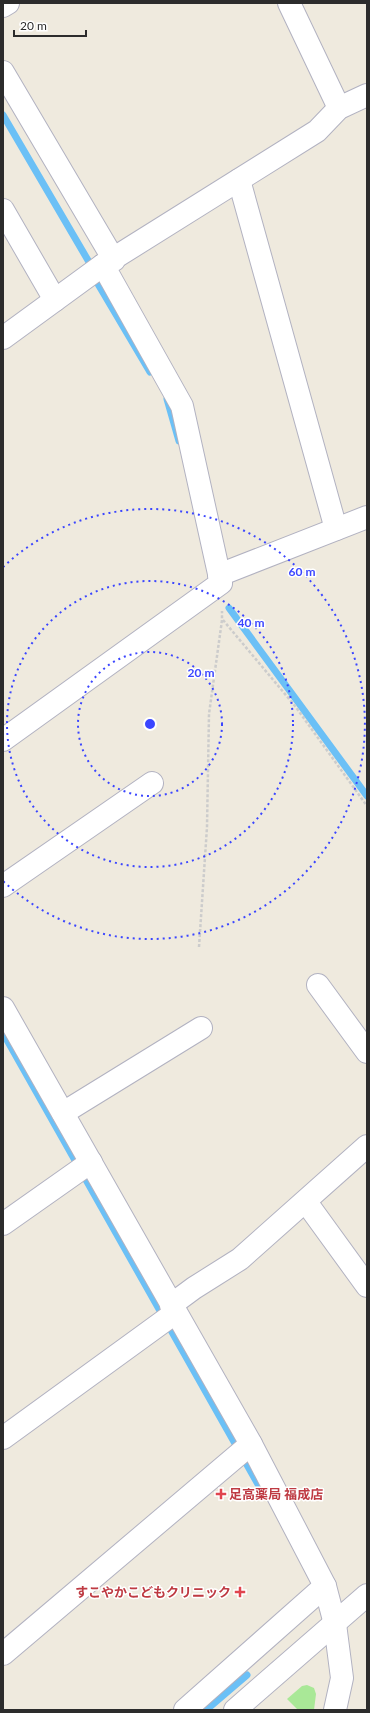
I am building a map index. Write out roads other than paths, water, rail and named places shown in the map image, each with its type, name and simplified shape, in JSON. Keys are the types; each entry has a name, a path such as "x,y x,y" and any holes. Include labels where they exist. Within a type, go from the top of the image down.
{"street":[{"path":"3,6 8,3"},
{"path":"289,3 340,108"},
{"path":"3,72 108,263 182,406 220,578"},
{"path":"3,338 108,263 317,131 340,108 367,95"},
{"path":"239,180 336,530"},
{"path":"3,210 55,300"},
{"path":"3,740 220,578 367,517"},
{"path":"3,886 152,783"},
{"path":"318,985 367,1052"},
{"path":"3,1008 9,1043 63,1113 83,1168 168,1315 243,1450 325,1586 335,1624 342,1678 335,1710"},
{"path":"63,1113 201,1028"},
{"path":"3,1438 168,1315 194,1288 240,1259 306,1202 367,1146"},
{"path":"3,1224 83,1168"},
{"path":"306,1202 367,1286"},
{"path":"3,1654 243,1450"},
{"path":"185,1710 325,1586"},
{"path":"235,1710 367,1595"}],"waterway":[{"path":"3,115 89,262"},
{"path":"98,284 150,372"},
{"path":"167,399 179,441"},
{"path":"229,608 367,796"},
{"path":"3,1033 259,1486"},
{"path":"206,1710 247,1675"}],"place":[{"name":"足高薬局 福成店","path":"221,1494"},
{"name":"すこやかこどもクリニック","path":"240,1592"}]}
